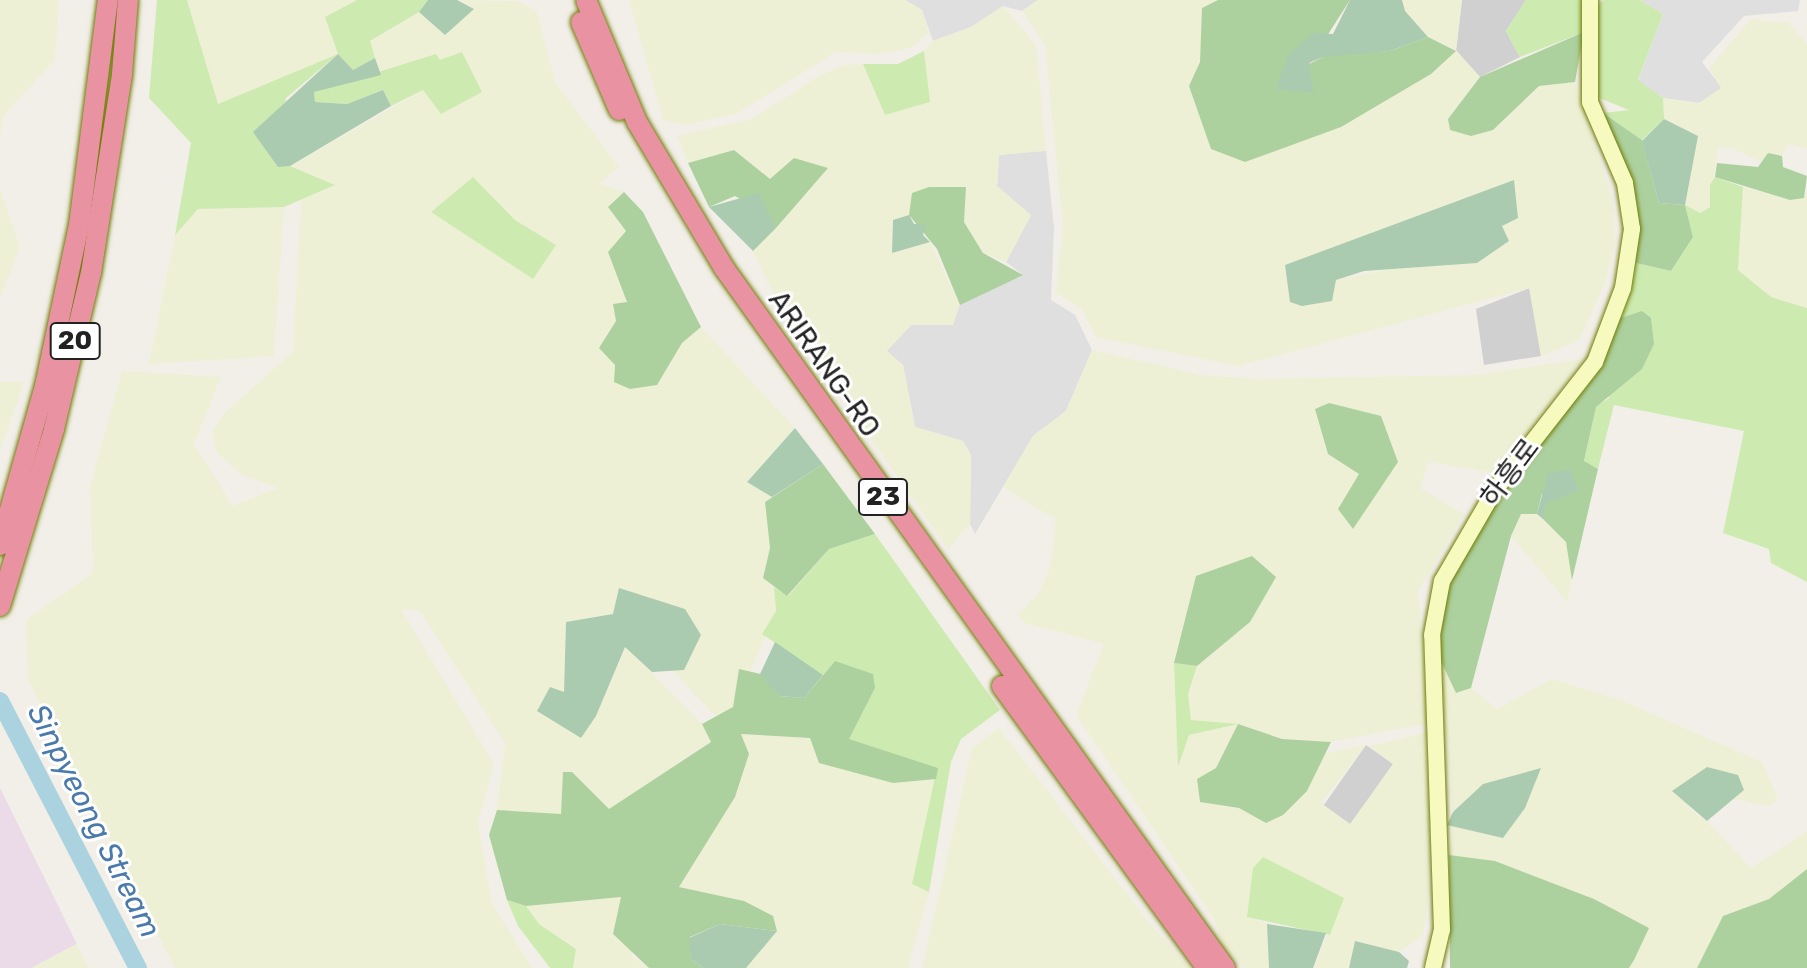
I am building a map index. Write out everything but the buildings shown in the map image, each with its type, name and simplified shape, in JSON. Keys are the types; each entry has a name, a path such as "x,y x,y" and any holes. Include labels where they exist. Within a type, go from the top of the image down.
{"highway":[{"name":"20","path":"0,606 9,540 79,225 108,0"},
{"name":"20","path":"9,540 91,273 122,74 128,0"},
{"name":"ARIRANG-RO","path":"572,0 639,150 718,283 1207,968"},
{"name":"ARIRANG-RO","path":"586,0 637,122 724,268 1225,968"}],"street":[{"name":"하흥로","path":"1433,968 1442,930 1435,605 1442,581 1495,490 1595,362 1623,288 1632,229 1625,183 1590,102 1590,0"}],"shaded area":[{"path":"905,0 1038,0 1022,11 1003,6 971,27 933,41 922,10"},
{"path":"1462,0 1526,0 1506,31 1520,57 1480,77 1456,51"},
{"path":"1640,0 1800,0 1798,11 1744,16 1702,62 1722,88 1699,103 1663,98 1638,81 1663,14"},
{"path":"1046,151 1054,228 1051,300 1075,315 1092,350 1066,411 1033,436 975,534 970,524 971,455 963,441 915,427 903,365 886,351 911,325 953,325 956,306 1022,274 1006,262 1031,215 997,186 999,155"},
{"path":"1530,288 1541,356 1484,365 1476,309"},
{"path":"1366,745 1393,764 1351,825 1324,806"},
{"path":"0,788 77,944 31,968 0,968"}],"green space":[{"path":"0,0 59,0 55,60 3,116 0,141"},
{"path":"157,0 187,0 218,104 338,54 286,98 278,166 290,166 335,185 284,207 198,209 175,235 191,143 149,98"},
{"path":"187,0 357,0 338,54 218,105"},
{"path":"357,0 428,0 419,12 370,41 375,58 353,70 338,54 325,17"},
{"path":"428,0 457,0 474,9 445,35 419,12"},
{"path":"460,0 517,1 537,11 555,82 619,167 599,184 624,192 609,207 626,231 608,252 628,302 609,337 657,385 682,343 701,327 795,428 747,481 772,497 765,503 770,548 763,578 774,587 776,611 750,672 739,669 733,707 716,717 673,671 684,670 613,614 566,622 564,693 550,688 537,711 596,716 626,646 702,724 711,741 609,810 563,772 561,815 497,810 505,743 420,611 401,609 494,764 478,823 492,903 532,968 175,968 28,680 26,620 93,573 90,487 122,371 221,377 194,444 233,506 278,488 241,474 217,453 212,432 223,415 293,351 301,200 335,185 290,166 423,90 440,60 436,55 381,75 370,42 419,12 445,35 473,8","holes":["473,178 515,220 556,245 431,212"]},
{"path":"629,0 905,0 922,10 929,32 911,48 877,54 836,52 736,114 684,125 663,120"},
{"path":"1038,0 1218,0 1202,8 1200,62 1189,86 1456,50 1480,77 1448,119 1493,130 1539,86 1575,82 1613,202 1615,242 1606,280 1580,340 1541,356 1529,288 1238,366 1096,337 1081,308 1056,293 1063,226 1045,45 1022,11","holes":["1514,181 1502,225 1477,263 1411,265 1336,280 1286,266"]},
{"path":"1218,0 1350,0 1309,64 1329,54 1390,51 1428,37 1456,51 1431,74 1341,127 1245,162 1211,149 1189,86 1200,62 1202,8"},
{"path":"1350,0 1402,0 1405,11 1428,37 1390,51 1323,57 1309,63 1313,93 1276,89 1288,56 1313,33 1333,34"},
{"path":"1402,0 1462,0 1456,50 1428,37 1405,11"},
{"path":"1526,0 1582,0 1584,32 1520,57 1506,31"},
{"path":"1604,0 1640,0 1663,14 1638,80 1663,98 1664,119 1642,140 1603,113 1629,110 1597,97 1597,5"},
{"path":"1003,6 1036,45 1046,151 999,155 997,186 1031,215 1006,262 984,253 964,222 966,188 912,193 909,215 893,220 892,253 930,242 960,305 953,325 911,325 887,351 903,365 915,427 963,441 971,455 970,524 948,549 781,311 753,251 828,168 770,180 734,150 688,163 677,136 752,119 822,74 846,65 863,64 885,115 930,102 924,51 933,41 971,27"},
{"path":"1751,19 1789,23 1807,44 1807,149 1788,144 1782,156 1768,153 1762,162 1732,148 1718,147 1710,207 1700,213 1685,205 1698,136 1664,119 1663,98 1699,103 1721,88 1709,68"},
{"path":"1584,32 1575,82 1539,86 1493,130 1471,136 1450,130 1448,119 1480,77"},
{"path":"924,51 930,102 885,115 863,64 898,64"},
{"path":"462,52 482,92 441,114 423,90 391,106 383,90 347,104 315,102 314,92 436,54 440,60"},
{"path":"338,54 353,70 375,58 381,75 314,92 315,102 347,104 383,90 391,106 290,166 278,167 253,132"},
{"path":"1603,113 1642,140 1659,203 1685,205 1693,237 1671,271 1636,263 1633,196"},
{"path":"1664,119 1698,136 1685,205 1659,203 1642,141"},
{"path":"734,150 770,179 794,158 828,168 776,228 765,213 735,196 709,207 688,163"},
{"path":"1768,153 1782,156 1783,167 1807,176 1804,198 1790,200 1715,177 1717,163 1758,167"},
{"path":"473,177 515,220 556,245 533,279 431,212"},
{"path":"1715,177 1743,187 1738,270 1771,297 1807,308 1807,582 1771,563 1769,549 1723,533 1744,431 1614,405 1598,469 1584,462 1596,406 1609,398 1618,319 1636,263 1671,271 1693,237 1685,205 1700,213 1710,207 1710,185"},
{"path":"1514,180 1518,218 1502,226 1509,241 1477,263 1364,271 1336,280 1332,301 1302,306 1290,302 1285,265"},
{"path":"929,187 966,187 964,222 983,253 1023,275 960,305 937,249 909,215 912,193"},
{"path":"1743,187 1790,200 1804,198 1807,192 1807,308 1771,297 1738,270"},
{"path":"0,188 20,247 0,299"},
{"path":"624,192 643,212 701,327 682,343 657,385 630,389 614,382 615,365 599,348 616,321 613,304 627,302 608,252 626,231 608,207"},
{"path":"759,193 776,228 753,251 709,207"},
{"path":"284,207 274,356 149,364 175,235 198,209"},
{"path":"909,215 914,224 926,224 923,235 930,242 892,253 893,220"},
{"path":"1642,311 1651,318 1654,344 1642,369 1596,407 1584,461 1598,469 1572,580 1566,542 1543,519 1542,493 1537,514 1521,514 1511,536 1471,688 1456,693 1439,657 1441,612 1456,569 1492,503 1618,319"},
{"path":"1092,350 1201,375 1259,379 1475,375 1584,359 1494,473 1429,462 1420,488 1464,514 1418,592 1429,723 1331,742 1282,739 1221,807 1239,808 1307,791 1323,754 1366,745 1321,803 1350,824 1393,764 1369,746 1430,732 1428,901 1423,936 1399,952 1355,941 1349,968 1313,968 1344,898 1248,916 1267,924 1269,968 1244,968 1223,945 1214,919 1076,715 1104,644 1025,623 1017,616 1040,591 1050,567 1056,520 1003,487 1033,436 1066,411","holes":["1196,577 1250,622 1197,666 1188,694 1190,720 1234,725 1189,735 1178,765 1174,663"]},
{"path":"0,382 24,382 0,450"},
{"path":"1329,403 1381,416 1398,462 1353,529 1338,509 1359,474 1328,454 1315,409"},
{"path":"795,428 823,464 772,497 747,482"},
{"path":"823,464 875,534 829,549 787,596 763,578 770,548 765,502"},
{"path":"1569,469 1579,490 1545,504 1543,519 1537,514 1548,473"},
{"path":"1521,514 1537,514 1566,541 1572,580 1567,602 1511,536"},
{"path":"875,534 1000,710 961,739 951,762 929,892 912,884 937,768 848,739 875,688 835,661 823,675 762,634 776,611 774,587 788,596 829,549"},
{"path":"1252,556 1276,577 1250,622 1197,666 1174,663 1196,576"},
{"path":"619,588 685,609 701,635 684,670 652,672 625,647 596,716 581,738 537,711 550,687 564,692 566,622 613,614"},
{"path":"775,642 823,675 804,698 779,696 760,674"},
{"path":"1439,657 1456,693 1471,688 1497,709 1552,679 1623,701 1762,762 1778,800 1769,806 1732,799 1744,789 1687,807 1707,821 1751,868 1807,831 1807,869 1769,899 1723,916 1697,968 1629,968 1648,929 1594,899 1495,861 1449,855 1453,826 1503,837 1541,769 1483,784 1453,812"},
{"path":"835,661 873,674 875,688 849,739 938,768 936,779 893,783 819,763 810,738 741,734 749,754 735,797 679,887 744,901 773,916 777,931 720,924 690,937 691,959 703,968 649,968 613,934 621,897 526,906 507,900 489,835 497,810 561,814 563,772 572,772 609,809 711,742 702,724 733,707 739,669 765,675 779,696 804,698"},
{"path":"1174,663 1197,666 1188,694 1191,720 1238,724 1189,735 1178,767"},
{"path":"1238,724 1282,739 1331,742 1307,791 1283,815 1266,823 1239,808 1200,802 1197,779 1216,768"},
{"path":"999,728 1151,925 1190,968 922,968 972,748"},
{"path":"740,734 810,738 819,763 893,783 936,779 912,884 929,892 908,968 746,968 777,931 744,901 679,887 735,797 749,754"},
{"path":"1707,767 1738,775 1744,790 1707,821 1672,791"},
{"path":"1541,768 1525,808 1503,838 1447,825 1453,812 1483,784"},
{"path":"1449,855 1495,861 1594,899 1649,928 1629,968 1450,968"},
{"path":"1263,857 1344,898 1330,935 1247,917 1253,868"},
{"path":"1807,869 1807,968 1697,968 1723,916 1769,899"},
{"path":"622,897 632,957 649,968 573,968 576,948 539,924 526,906"},
{"path":"507,900 526,906 539,924 576,949 573,968 550,968 518,926"},
{"path":"720,924 777,931 746,968 703,968 691,959 689,938"},
{"path":"1267,924 1326,933 1313,968 1269,968"},
{"path":"1355,941 1399,952 1409,961 1407,968 1349,968"},
{"path":"77,944 88,968 31,968"}],"waterway":[{"name":"Sinpyeong Stream","path":"0,701 138,968"}]}
